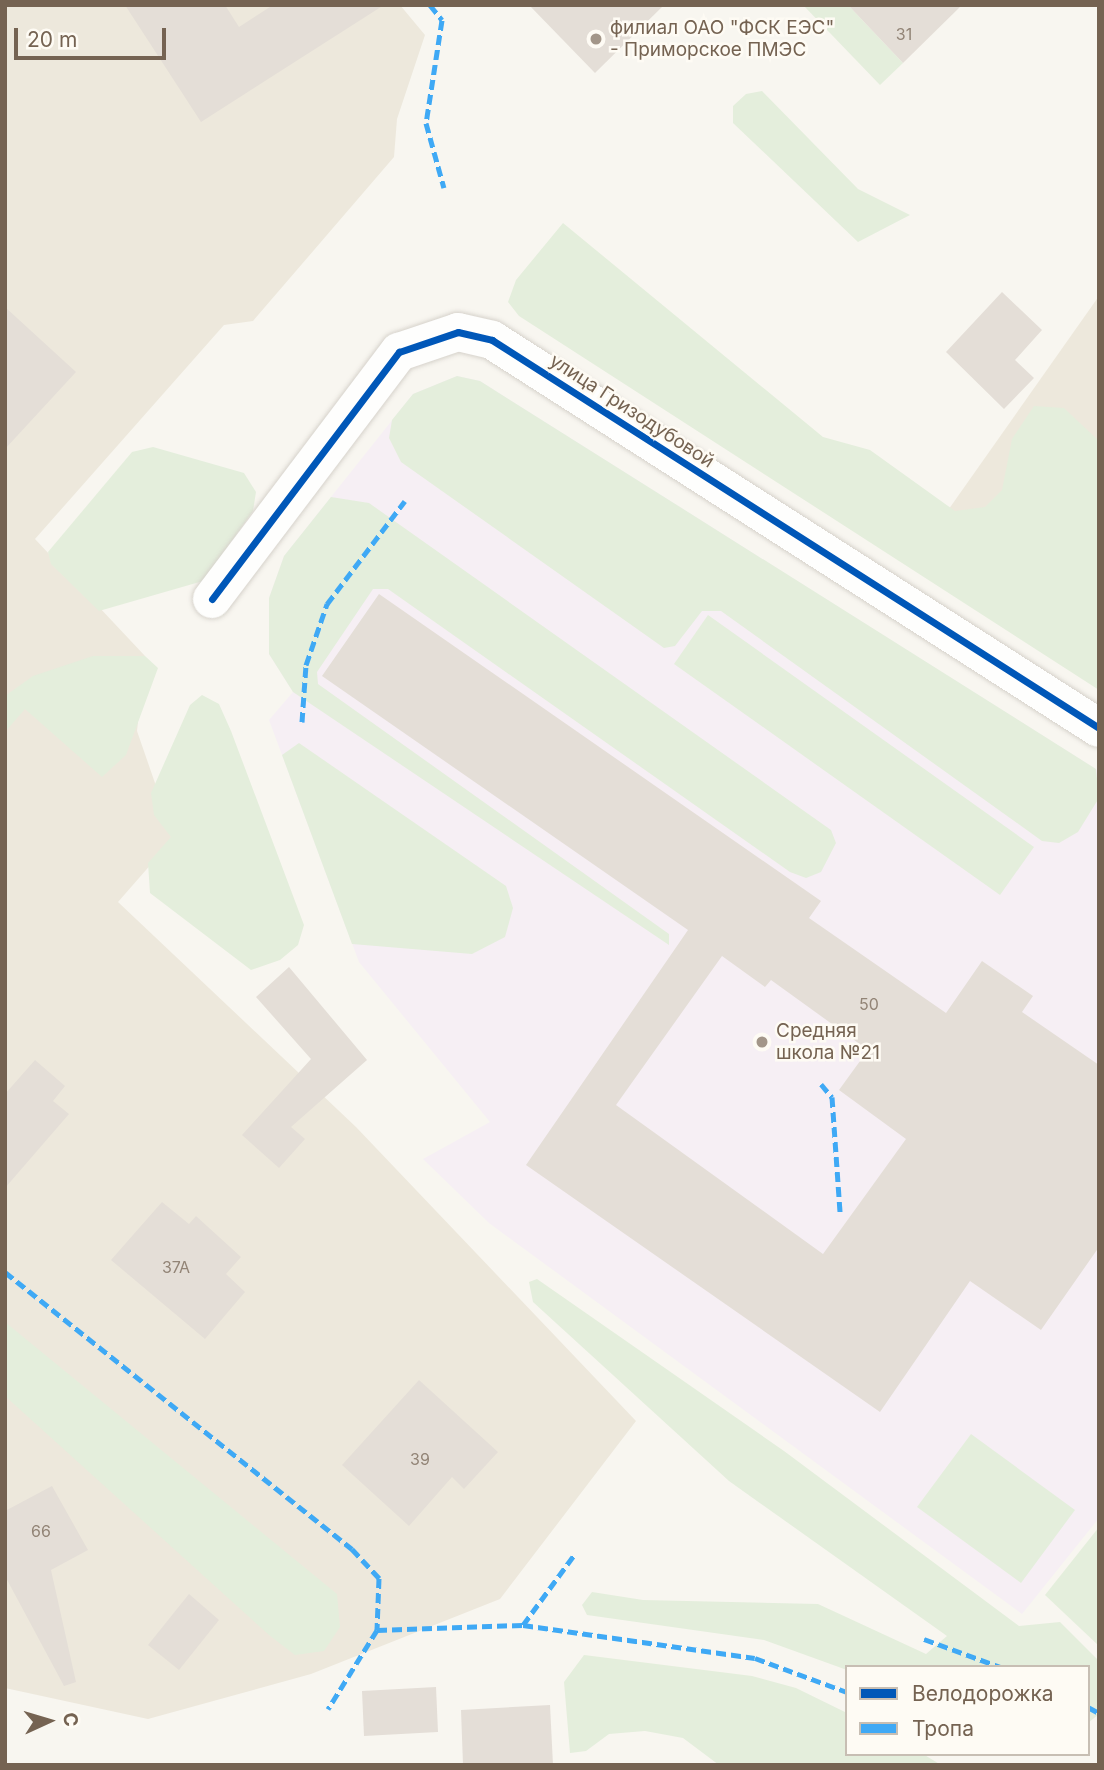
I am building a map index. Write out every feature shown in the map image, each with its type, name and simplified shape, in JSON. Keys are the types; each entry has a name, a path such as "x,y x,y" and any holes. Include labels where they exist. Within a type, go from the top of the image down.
{"street":[{"name":"улица Гризодубовой","path":"212,599 399,352 458,332 492,340 1099,728"}],"shaded area":[{"path":"5,5 400,5 425,35 397,119 394,157 253,321 224,325 35,539 145,656 137,731 174,838 118,902 356,1127 636,1421 500,1599 311,1674 148,1719 5,1688"},
{"path":"1099,296 1099,636 939,523"},
{"name":"Средняя школа №21","path":"457,376 480,381 1099,771 1099,1518 1022,1614 489,1223 423,1159 490,1122 359,962 269,720 293,692 269,654 269,598 284,556 413,394"}],"green space":[{"path":"803,5 848,5 903,63 880,85"},
{"path":"762,91 858,189 910,215 858,242 733,123 733,106 746,94"},
{"path":"563,223 823,437 870,450 955,511 985,507 1002,490 1012,439 1034,406 1064,408 1099,441 1099,690 519,316 508,302 516,280"},
{"path":"457,376 480,381 1096,769 1099,798 1078,832 1059,843 1042,841 721,611 702,611 675,646 664,648 401,462 389,438 392,420 413,394"},
{"path":"153,447 244,473 256,492 253,511 203,581 99,611 51,564 48,552 132,452"},
{"path":"331,497 369,503 831,830 836,843 821,872 806,878 790,872 388,589 373,589 317,672 318,684 669,934 669,945 293,692 269,654 269,598 284,556"},
{"path":"708,615 1034,847 1000,895 674,664"},
{"path":"93,656 145,656 158,668 126,755 102,777 25,709 5,732 5,696 33,676"},
{"path":"202,695 219,704 231,731 304,925 298,945 280,960 251,970 150,893 148,863 171,837 154,815 151,793 190,705"},
{"path":"299,743 506,886 513,908 505,937 472,954 352,944 282,755"},
{"path":"537,1279 784,1451 1019,1626 1060,1622 1099,1661 1099,1714 1090,1721 1090,1665 845,1665 845,1669 764,1640 587,1615 582,1605 592,1592 643,1600 818,1604 926,1654 947,1636 729,1481 533,1302 529,1282"},
{"path":"5,1322 337,1594 340,1627 324,1651 295,1655 269,1635 5,1396"},
{"path":"971,1434 1075,1510 1021,1583 917,1507"},
{"path":"1099,1527 1099,1646 1045,1595"},
{"path":"584,1655 752,1676 796,1688 845,1712 845,1756 926,1756 941,1765 719,1765 683,1738 645,1731 609,1734 586,1751 570,1753 564,1682"}],"building":[{"path":"125,5 225,5 239,27 273,5 384,5 201,122"},
{"name":"филиал ОАО \"ФСК ЕЭС\" - Приморское ПМЭС","path":"529,5 664,5 595,73"},
{"name":"филиал ОАО \"ФСК ЕЭС\" - Приморское ПМЭС","path":"848,5 962,5 903,63"},
{"path":"1002,292 1042,330 1015,360 1034,378 1004,409 946,352"},
{"path":"5,307 76,372 5,449"},
{"path":"379,594 821,901 809,918 946,1013 982,961 1033,996 1022,1012 1099,1065 1099,1247 1041,1330 970,1281 880,1412 526,1165 688,930 322,676","holes":["722,956 765,987 771,980 868,1050 839,1090 906,1139 823,1254 616,1105"]},
{"path":"289,967 367,1060 291,1127 305,1139 279,1168 242,1135 311,1059 256,997"},
{"path":"35,1060 65,1086 53,1101 69,1114 5,1188 5,1094"},
{"path":"162,1202 189,1224 196,1216 241,1257 226,1274 245,1292 205,1339 111,1260"},
{"path":"419,1380 498,1452 464,1489 452,1477 409,1526 342,1465"},
{"path":"52,1486 88,1550 51,1570 76,1682 64,1686 5,1576 5,1511"},
{"path":"189,1594 219,1620 179,1670 148,1645"},
{"path":"436,1687 438,1732 364,1736 362,1691"},
{"path":"550,1705 553,1765 463,1765 461,1710"}],"marked path":[{"path":"430,5 442,20 426,123 444,188"},
{"path":"302,722 306,665 327,604 405,501"},
{"path":"821,1084 832,1097 840,1212"},
{"path":"5,1272 352,1549 379,1578 377,1630 328,1709"},
{"path":"523,1625 574,1555"},
{"path":"377,1630 523,1625 755,1658 845,1691"},
{"path":"924,1639 995,1665"},
{"path":"1090,1708 1099,1713"}],"cycle path":[{"path":"212,599 399,352 458,332 492,340 1099,728"}],"place":[{"name":"филиал ОАО \"ФСК ЕЭС\" - Приморское ПМЭС","path":"596,39"},
{"name":"Средняя школа №21","path":"762,1042"}]}
